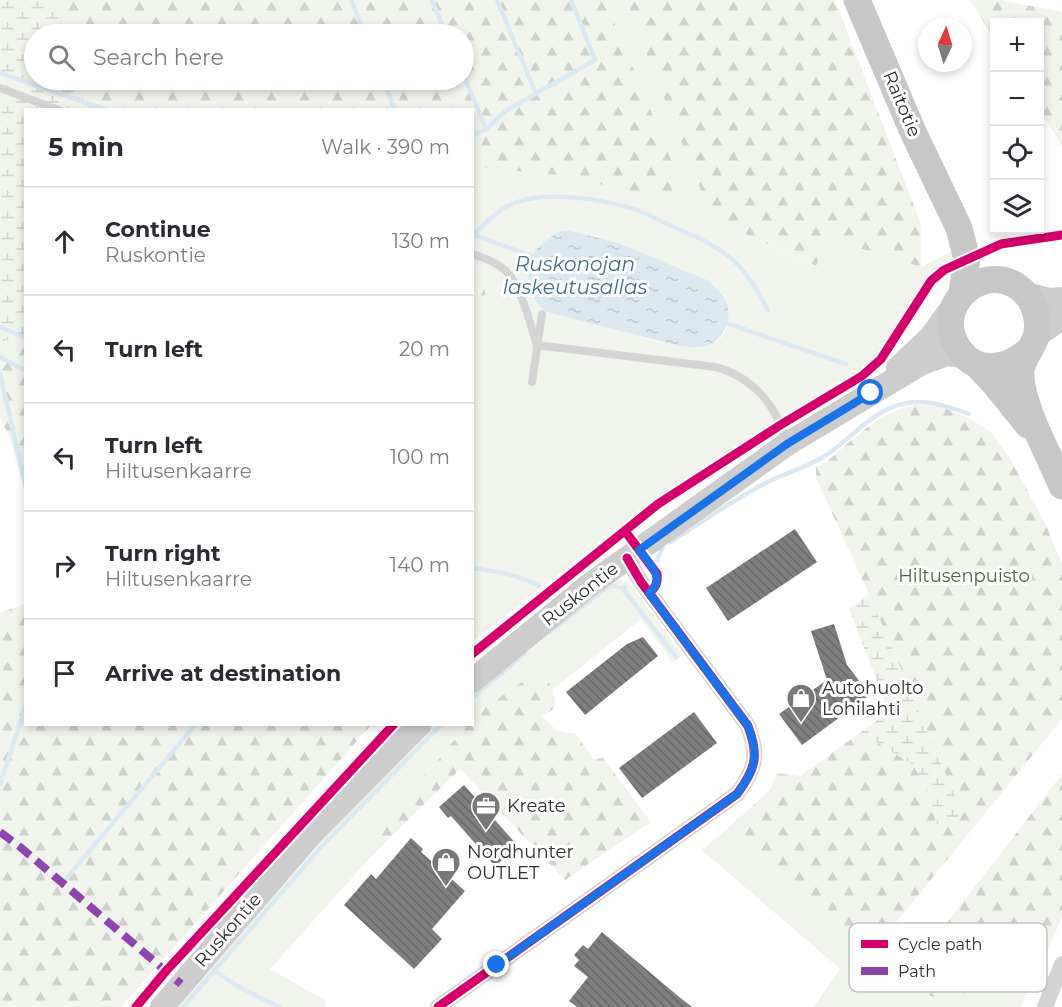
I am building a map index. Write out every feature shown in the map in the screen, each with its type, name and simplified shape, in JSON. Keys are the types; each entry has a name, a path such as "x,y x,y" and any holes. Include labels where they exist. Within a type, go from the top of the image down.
{"main road":[{"name":"Raitotie","path":"858,0 913,132 960,228 968,259 958,299"},
{"name":"Raitotie","path":"950,207 990,261 1021,290"},
{"path":"1048,453 1013,405 956,345 951,332 950,318 958,299 973,285 986,280 1001,280 1049,300 1062,298"},
{"path":"1021,290 1035,307 1038,322 1033,343 1023,362 1022,387 1039,435 1062,486"},
{"name":"Ruskontie","path":"871,393 931,337 958,299"},
{"path":"970,360 990,367 1005,366 1018,360 1033,343 1062,318"},
{"name":"Ruskontie","path":"474,679 588,586 787,444 922,363 947,354 970,360"},
{"name":"Ruskontie","path":"162,1007 312,833 418,726"}],"street":[{"path":"438,1007 737,794 750,777 755,760 754,743 748,726 640,582 627,558"},
{"path":"1045,1007 1062,963"}],"lane":[{"path":"0,88 54,108"},
{"path":"474,255 490,260 508,273 522,301 537,345"},
{"path":"532,382 542,314"},
{"path":"537,345 715,367 732,372 744,378 764,397 782,424 787,444"}],"green space":[{"path":"0,0 64,0 58,17 60,24 24,24 24,90 80,90 86,108 24,108 24,348 0,337"},
{"path":"64,0 605,0 684,191 675,203 568,176 474,167 474,108 86,108 80,90 474,90 474,24 60,24 58,17"},
{"path":"605,0 625,0 712,219 815,266 826,238 921,267 958,248 961,257 936,272 929,279 878,357 860,373 624,523 474,640 474,326 485,318 478,267 474,264 474,167 568,176 675,203 684,191","holes":["619,243 707,280 717,288 726,301 728,319 723,335 712,343 698,347 680,346 614,328"]},
{"path":"625,0 835,0 921,224 921,267 826,238 816,266 712,219"},
{"path":"970,0 1000,0 1062,12 1062,146 1044,117 1044,18 990,18 990,32"},
{"path":"474,264 481,274 485,289 485,318 474,327"},
{"path":"0,337 24,348 24,488 10,438 0,418"},
{"name":"Hiltusenpuisto","path":"916,405 939,406 969,418 992,433 1011,460 1046,525 1062,564 1062,719 896,923 849,923 849,933 818,919 777,880 735,835 735,822 771,789 776,773 800,776 861,732 913,765 929,792 936,824 957,801 869,594 816,478 816,467 825,463 878,420"},
{"path":"611,579 621,579 632,586 682,655 673,663 641,619 552,690 546,677 516,687 474,716 474,690"},
{"path":"869,594 957,801 960,815 949,826 936,824 929,792 913,765 861,732 889,712 849,609"},
{"path":"24,604 24,726 370,726 121,1007 0,1007 0,613"},
{"path":"534,674 546,677 552,689 555,704 551,711 542,716 557,731 576,734 593,759 603,758 651,822 565,880 460,769 392,836 366,837 438,760 465,726 474,726 474,715"},
{"path":"433,726 465,726 438,760 367,837 392,836 270,969 326,1001 325,1007 174,1007 318,841"},
{"path":"1062,774 1062,918 1047,948 1047,923 947,923"},
{"path":"735,822 735,835 818,919 849,933 849,992 918,992 934,997 952,997 969,992 1028,992 1021,1007 814,1007 840,969 702,850"},
{"path":"918,992 969,992 952,997 934,997"}],"water":[{"name":"Ruskonojan laskeutusallas","path":"561,231 570,231 619,243 707,280 722,295 728,307 728,321 723,333 709,345 679,346 547,312 536,301 530,286 529,262 541,245"}],"building":[{"path":"795,529 817,562 728,621 706,588"},
{"path":"834,624 847,665 870,695 802,745 779,714 827,680 811,631"},
{"path":"643,637 658,656 585,715 566,692 627,644"},
{"path":"694,712 717,743 642,798 619,768"},
{"name":"Kreate","path":"464,785 518,846 495,866 451,816 448,818 439,807"},
{"path":"411,838 423,849 421,852 465,891 432,929 442,939 414,969 344,905 371,874 376,879"},
{"path":"602,932 692,1007 577,1007 569,1001 588,977 574,966 579,960 574,955 583,945 588,949"}],"waterway":[{"path":"351,0 361,24"},
{"path":"432,0 442,24"},
{"path":"497,0 536,94"},
{"path":"474,135 486,129 507,110 595,60 571,0"},
{"path":"0,73 24,81"},
{"path":"49,90 101,108"},
{"path":"387,90 394,108"},
{"path":"470,90 486,129"},
{"path":"474,235 488,220 505,208 530,199 576,198 621,205 692,235 725,253 747,275 768,310"},
{"path":"474,235 537,258"},
{"path":"723,322 846,364"},
{"path":"0,327 24,337"},
{"path":"0,357 24,370"},
{"path":"0,373 24,479"},
{"path":"670,542 759,487 823,457 870,420 891,408 911,402 928,402 969,414"},
{"path":"656,562 663,546"},
{"path":"474,568 522,578 539,586"},
{"path":"550,632 608,586 623,589 625,587"},
{"path":"623,589 676,657"},
{"path":"474,696 525,653"},
{"path":"0,784 24,711"},
{"path":"65,880 194,726"},
{"path":"183,1007 322,846 440,726"},
{"path":"214,970 234,984 279,1007"}],"marked path":[{"path":"0,832 181,984"}],"cycle path":[{"path":"474,652 658,504 782,424 862,376 881,359 931,281 944,270 1001,244 1062,235"},
{"path":"625,531 657,574 656,585 649,593"},
{"path":"438,1007 737,794 752,769 754,745 748,726 641,582 627,558"},
{"path":"136,1007 166,971 392,726"}],"place":[{"name":"Autohuolto Lohilahti","path":"801,724"},
{"name":"Kreate","path":"486,832"},
{"name":"Nordhunter OUTLET","path":"446,888"}],"route":[{"path":"497,965 737,794 750,777 755,760 754,743 748,726 649,593 658,582 657,574 639,550 787,444 871,393"}]}
